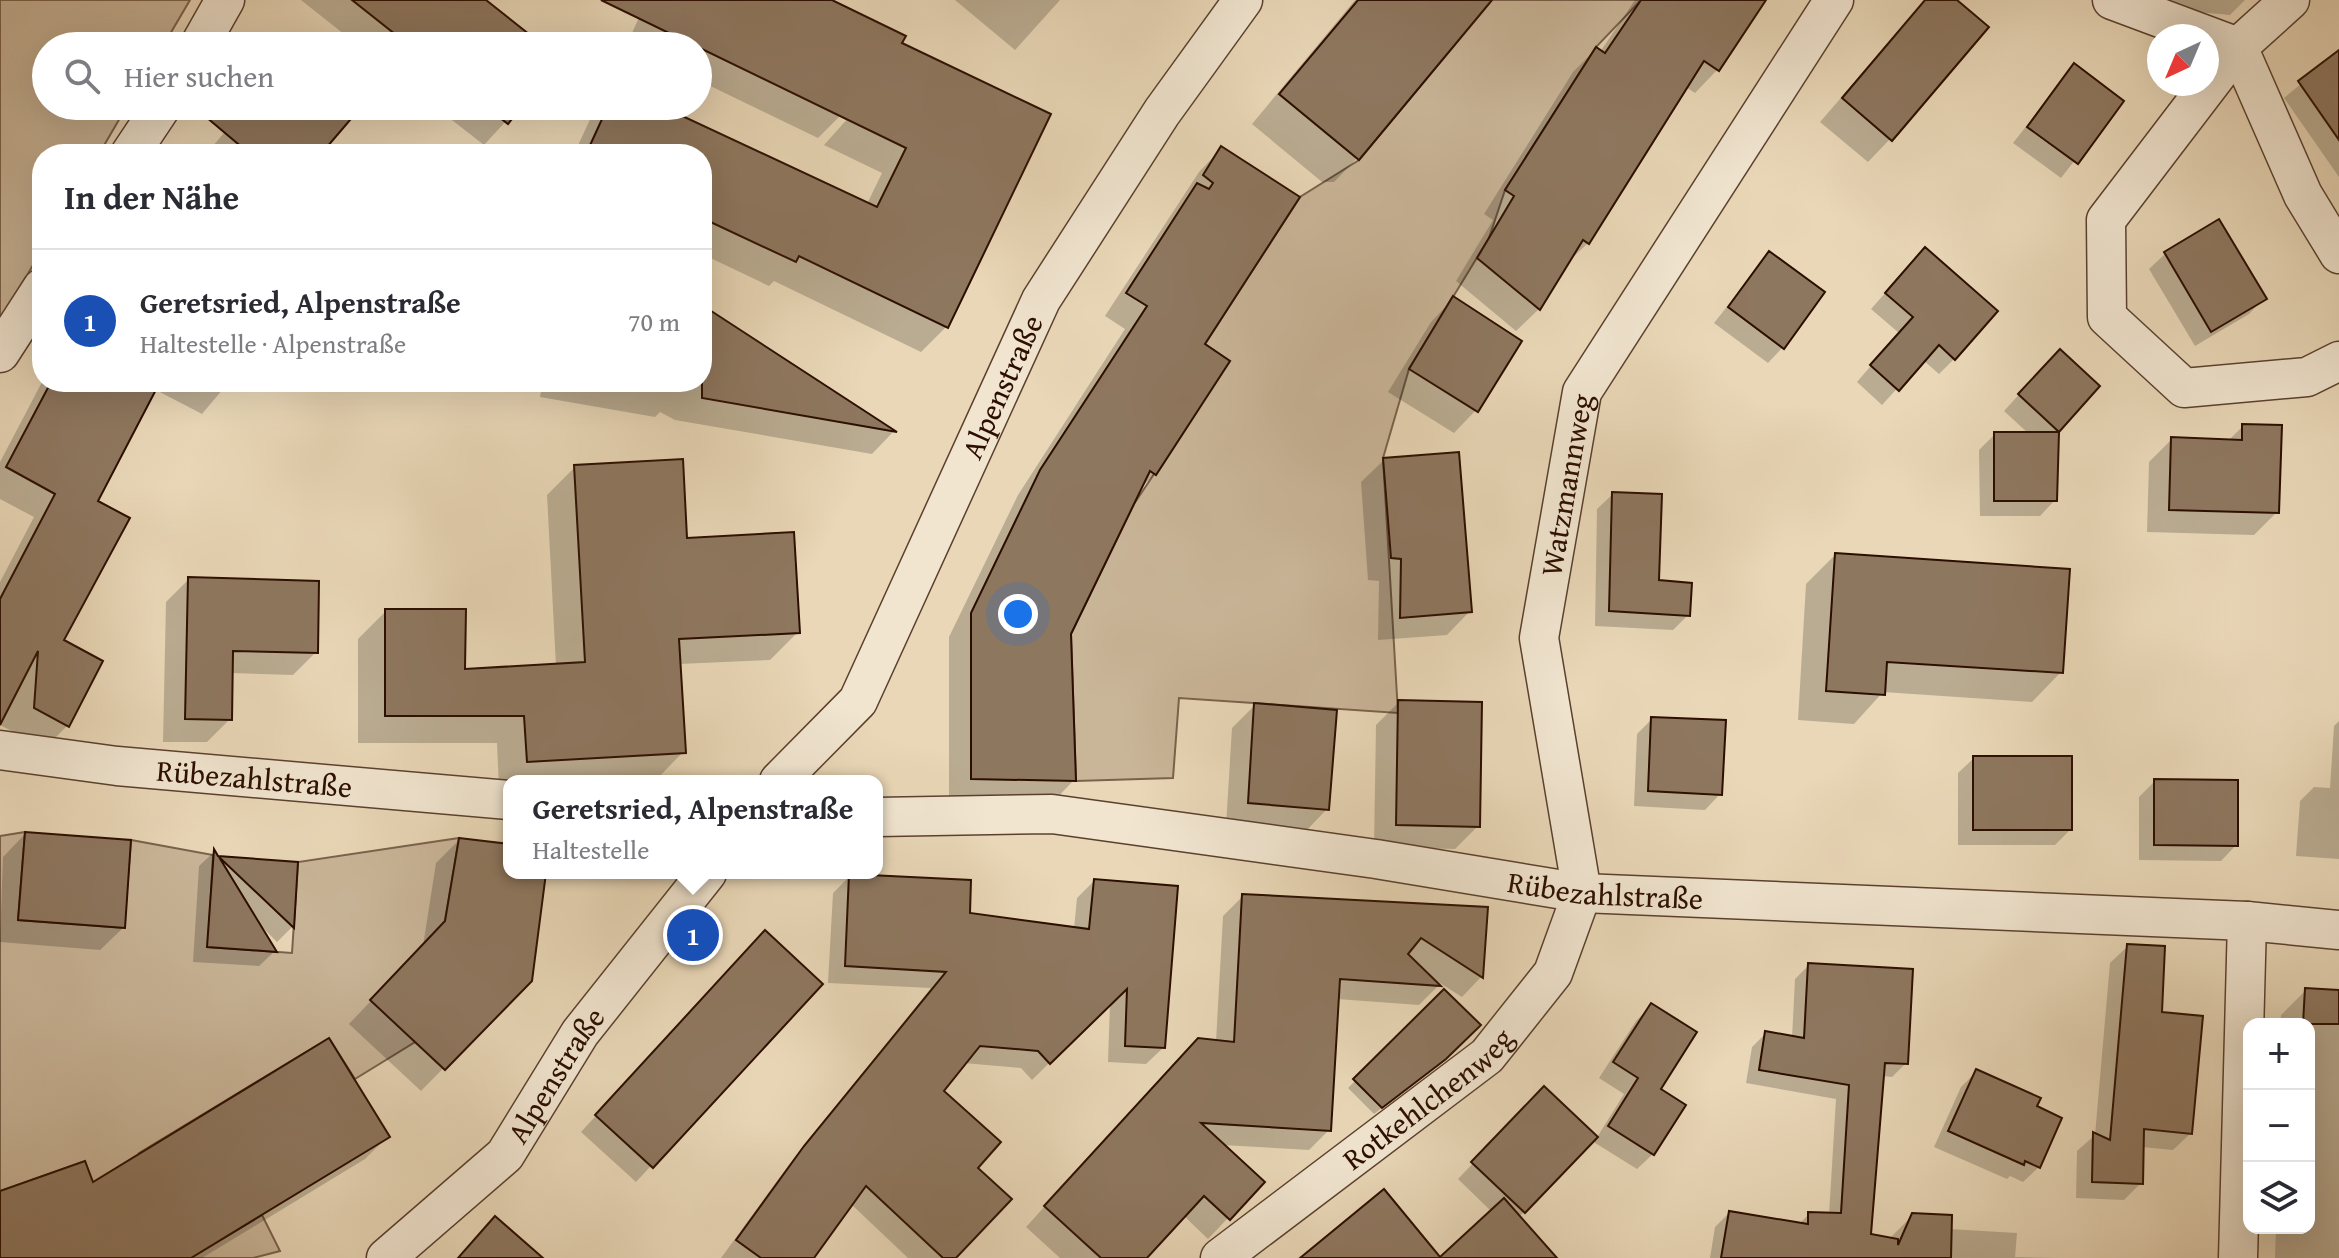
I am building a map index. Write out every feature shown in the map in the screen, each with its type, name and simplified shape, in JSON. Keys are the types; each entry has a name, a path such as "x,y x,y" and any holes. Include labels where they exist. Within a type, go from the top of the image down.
{"street":[{"path":"207,32 225,0"},
{"name":"Alpenstraße","path":"785,775 858,701 1041,300 1162,112 1243,0"},
{"name":"Watzmannweg","path":"1582,893 1539,638 1582,392 1834,0"},
{"path":"2112,0 2238,47 2303,195 2339,254"},
{"path":"2290,0 2238,47 2106,220 2107,317 2184,388 2307,377 2339,361"},
{"path":"137,144 153,120"},
{"path":"0,353 32,303"},
{"name":"Rübezahlstraße","path":"0,750 117,766 503,799"},
{"name":"Rübezahlstraße","path":"883,817 1052,814 1376,859 1582,893 2247,921 2339,930"},
{"name":"Alpenstraße","path":"386,1258 505,1155 580,1033 702,879"},
{"name":"Rotkehlchenweg","path":"1220,1258 1487,1056 1553,973 1582,893"},
{"path":"2238,1258 2247,921"}],"shaded area":[{"path":"0,0 190,0 171,32 32,32 32,120 119,120 105,144 32,144 32,267 0,321"},
{"path":"1492,0 1641,0 1596,47 1505,190 1489,238 1409,369 1383,458 1398,713 1179,698 1173,778 1076,781 1071,634 1134,504 1230,361 1205,344 1300,197 1359,160"},
{"path":"25,832 18,920 124,928 131,840 213,855 208,947 292,953 298,862 459,838 445,921 415,1042 355,1079 329,1038 139,1153 200,1252 262,1215 280,1251 253,1258 192,1258 178,1218 113,1240 85,1161 0,1191 0,836"}],"building":[{"path":"352,0 486,0 526,32 392,32"},
{"path":"601,0 832,0 906,36 902,43 1051,114 948,328 799,256 796,262 712,223 712,144 591,144 602,120 691,120 877,207 906,148 712,54 712,32 667,32"},
{"path":"1358,0 1492,0 1359,160 1279,94"},
{"path":"1641,0 1766,0 1719,71 1704,61 1589,244 1583,240 1540,310 1477,258 1514,196 1505,190 1596,47 1605,53"},
{"path":"1925,0 1957,0 1989,27 1892,141 1842,98"},
{"path":"2339,50 2339,140 2298,81"},
{"path":"2074,63 2124,101 2078,164 2027,127"},
{"path":"210,120 350,120 330,144 238,144"},
{"path":"1221,146 1300,197 1205,344 1230,361 1156,475 1150,471 1071,634 1076,781 971,779 971,613 1040,470 1147,306 1126,293 1197,183 1209,189 1213,183 1203,175"},
{"path":"2219,219 2267,299 2211,332 2164,252"},
{"path":"1925,247 1998,311 1955,360 1939,345 1899,391 1870,365 1913,317 1885,293"},
{"path":"1769,251 1825,292 1784,349 1728,307"},
{"path":"1453,296 1522,341 1478,412 1409,369"},
{"path":"712,312 897,432 702,398 702,392 712,392"},
{"path":"2060,349 2100,386 2059,432 2018,394"},
{"path":"46,392 155,392 98,501 130,518 64,640 103,661 69,727 34,708 38,651 0,725 0,599 55,494 6,467"},
{"path":"2242,424 2282,425 2279,513 2169,510 2171,437 2242,440"},
{"path":"1994,432 2059,432 2057,501 1994,501"},
{"path":"1459,452 1472,612 1400,618 1401,559 1391,558 1383,458"},
{"path":"683,459 687,538 794,532 800,633 679,639 686,753 527,762 524,716 385,716 385,609 466,609 465,669 585,662 574,465"},
{"path":"1612,492 1662,494 1659,580 1692,583 1690,616 1609,611"},
{"path":"1835,553 2070,569 2063,673 1887,662 1885,695 1826,691"},
{"path":"188,577 319,581 318,653 233,651 232,720 185,719"},
{"path":"1398,700 1482,702 1480,827 1396,825"},
{"path":"1254,703 1337,710 1329,810 1248,803"},
{"path":"1651,717 1726,720 1722,795 1648,791"},
{"path":"1973,756 2072,756 2072,830 1973,830"},
{"path":"2154,779 2238,780 2238,846 2154,845"},
{"path":"25,832 131,840 125,928 18,920"},
{"path":"459,838 503,843 503,879 545,879 532,981 445,1070 370,1000 445,921"},
{"path":"214,849 218,856 298,862 294,928 219,857 277,952 207,947"},
{"path":"883,876 971,880 970,913 1089,929 1094,879 1178,886 1165,1048 1125,1046 1127,989 1050,1064 1038,1051 980,1046 944,1091 1001,1142 978,1168 1012,1199 956,1258 943,1258 866,1186 814,1258 761,1258 736,1240 804,1146 946,972 845,966 849,879 883,879"},
{"path":"1242,894 1488,907 1483,978 1421,938 1408,954 1441,986 1340,979 1331,1131 1201,1123 1265,1182 1230,1220 1204,1196 1147,1258 1101,1258 1044,1206 1198,1038 1234,1042"},
{"path":"765,930 823,984 653,1168 595,1115"},
{"path":"2127,944 2165,946 2162,1012 2203,1016 2192,1134 2144,1129 2143,1184 2092,1182 2093,1132 2110,1140"},
{"path":"1808,963 1913,969 1908,1064 1885,1063 1871,1234 1898,1239 1898,1245 1912,1213 1952,1215 1951,1258 1721,1258 1729,1211 1808,1224 1808,1212 1841,1213 1849,1085 1759,1070 1765,1031 1804,1038"},
{"path":"2305,988 2339,990 2339,1024 2315,1024 2315,1018 2303,1018"},
{"path":"1444,989 1481,1025 1446,1059 1382,1108 1353,1079"},
{"path":"1651,1003 1697,1032 1661,1089 1686,1105 1654,1155 1608,1126 1638,1078 1613,1062"},
{"path":"329,1038 390,1137 191,1258 0,1258 0,1191 85,1161 93,1182"},
{"path":"1976,1069 2041,1098 2037,1106 2062,1118 2040,1168 2025,1161 2024,1165 1948,1131"},
{"path":"1544,1086 1598,1137 1525,1213 1471,1162"},
{"path":"1384,1189 1440,1257 1504,1198 1557,1258 1300,1258"},
{"path":"495,1216 543,1258 458,1258"}],"place":[{"name":"Geretsried, Alpenstraße","path":"693,935"}]}
